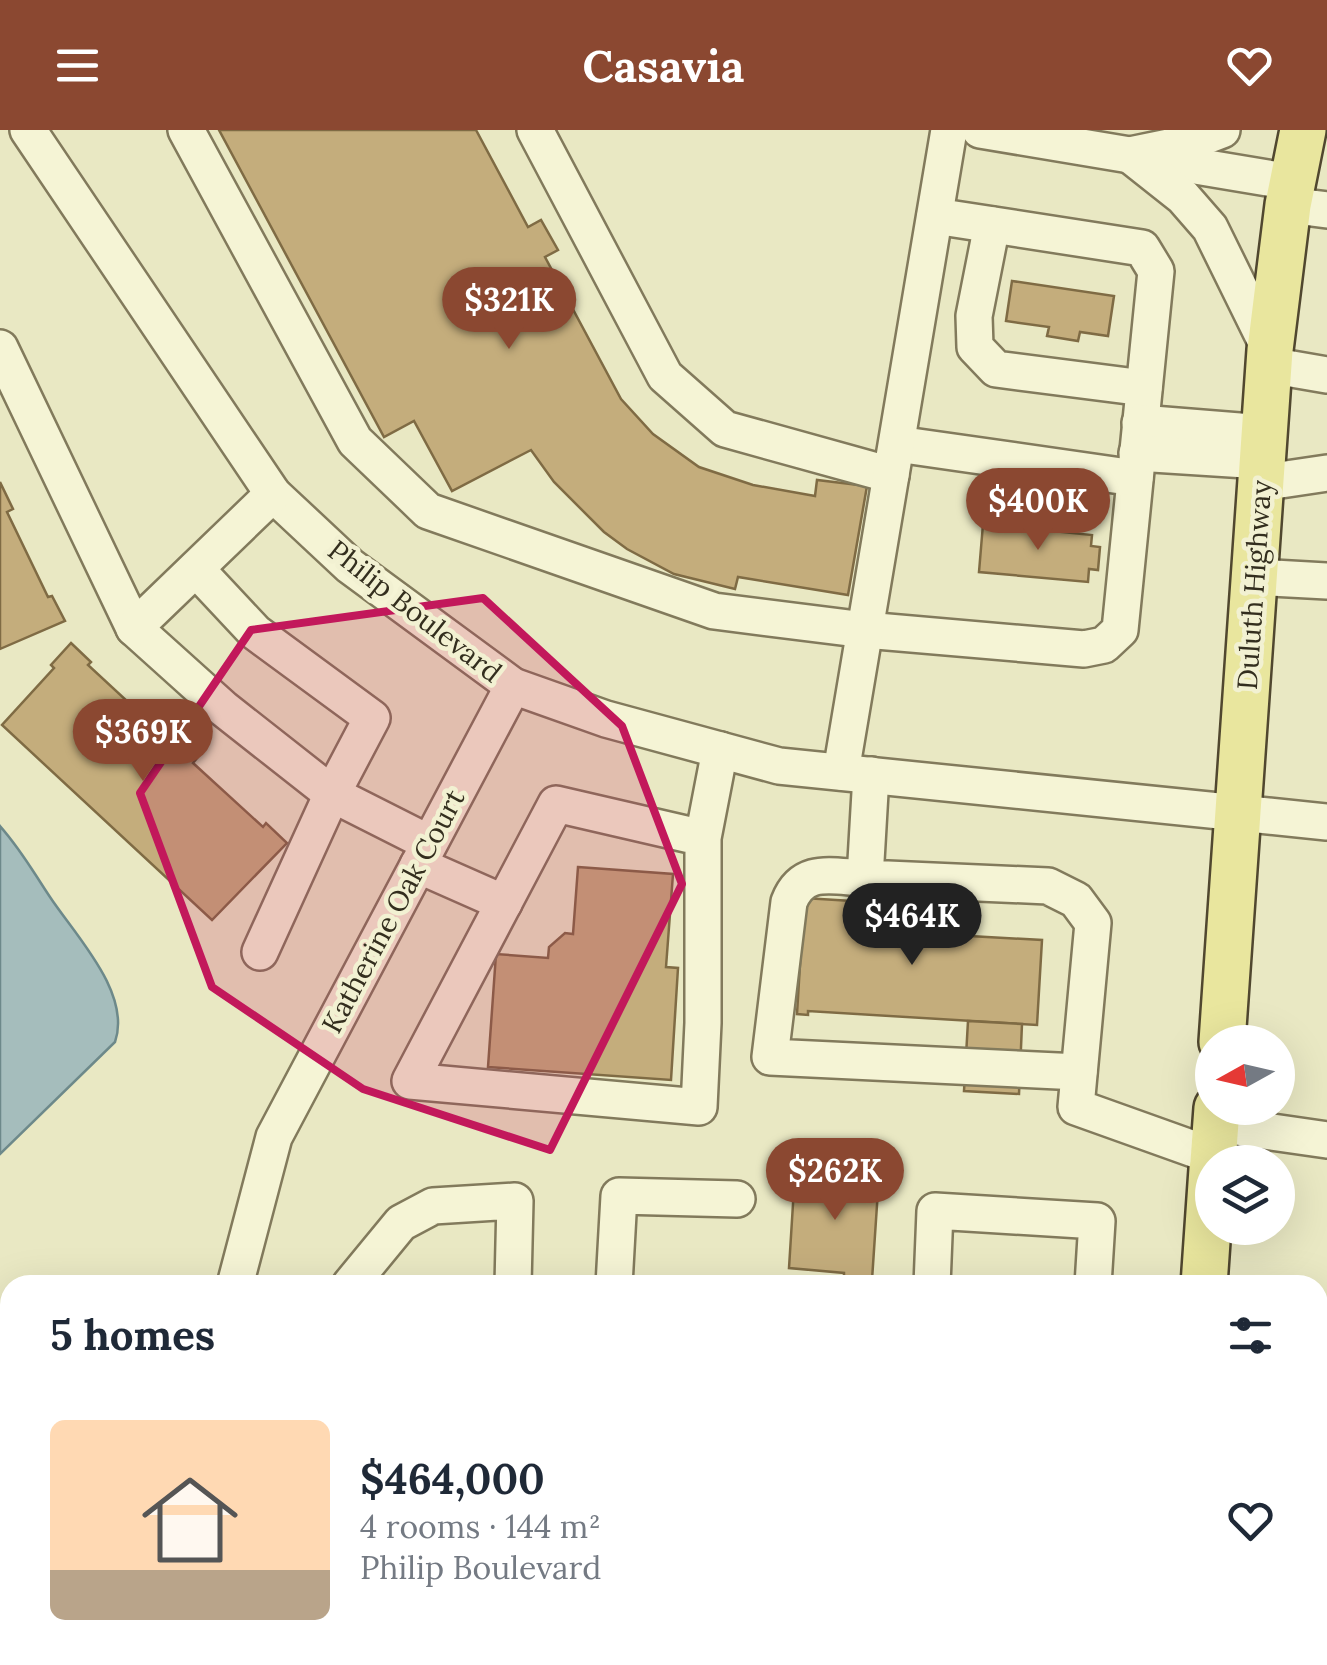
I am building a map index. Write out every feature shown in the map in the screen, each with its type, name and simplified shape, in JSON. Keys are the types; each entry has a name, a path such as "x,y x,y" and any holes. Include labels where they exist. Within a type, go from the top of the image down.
{"main road":[{"name":"Duluth Highway","path":"1223,1025 1270,357 1302,199 1303,130"},
{"path":"1205,1275 1214,1144"}],"street":[{"name":"Philip Boulevard","path":"28,130 274,494 350,566 513,686 606,718 779,766 1327,822"},
{"path":"186,130 355,441 428,510 714,611 865,630 1084,649 1104,645 1120,630 1156,272 1142,248 934,216"},
{"path":"536,130 665,376 725,430 894,460 1139,436"},
{"path":"865,878 856,773 865,630 949,130"},
{"path":"980,130 1130,155 1302,199"},
{"path":"1130,155 1188,143 1222,130"},
{"path":"1130,155 1183,197 1210,228 1270,357 1327,375"},
{"path":"992,226 974,316 975,347 996,369 1139,436 1327,473"},
{"path":"0,348 134,628 224,710 332,794 504,903"},
{"path":"134,628 274,494"},
{"path":"196,569 255,632 372,718 332,794 260,952"},
{"path":"1254,577 1327,582"},
{"name":"Katherine Oak Court","path":"238,1275 274,1136 513,686"},
{"path":"704,838 556,804 410,1082 699,1107 704,838 720,750"},
{"path":"1079,1072 770,1057 789,902 795,887 810,876 1048,886 1076,900 1093,922 1076,1107 1214,1144 1327,1140"},
{"path":"615,1275 619,1196 737,1199"},
{"path":"358,1275 401,1223 432,1206 515,1200 513,1275"},
{"path":"932,1275 935,1212 1096,1221 1093,1275"}],"highlighted area":[{"path":"483,598 622,726 682,884 550,1150 363,1089 212,987 140,793 251,630"}],"water":[{"path":"0,826 98,965 116,1004 118,1023 115,1042 0,1154"}],"building":[{"path":"219,130 476,130 528,227 541,220 558,250 545,257 621,399 653,434 699,467 753,485 815,496 817,480 867,486 848,595 738,577 735,589 674,574 604,532 554,482 531,450 452,491 414,421 384,437"},
{"path":"1012,281 1114,296 1108,336 1080,332 1078,341 1047,336 1049,327 1006,321"},
{"path":"0,482 13,509 7,512 48,597 52,596 65,621 0,649"},
{"path":"983,524 1092,535 1091,546 1100,547 1098,570 1089,569 1088,582 979,572"},
{"path":"71,643 91,662 88,665 156,728 160,723 197,758 193,763 263,827 266,823 287,843 212,920 2,725 54,668 51,665"},
{"path":"578,867 673,874 666,967 678,968 671,1080 488,1067 496,954 548,958 549,947 565,933 573,934"},
{"path":"804,898 900,904 899,932 1042,940 1037,1025 808,1011 808,1015 797,1014"},
{"path":"968,1021 1022,1024 1019,1094 964,1091"},
{"path":"795,1172 879,1175 872,1275 789,1268"}]}
